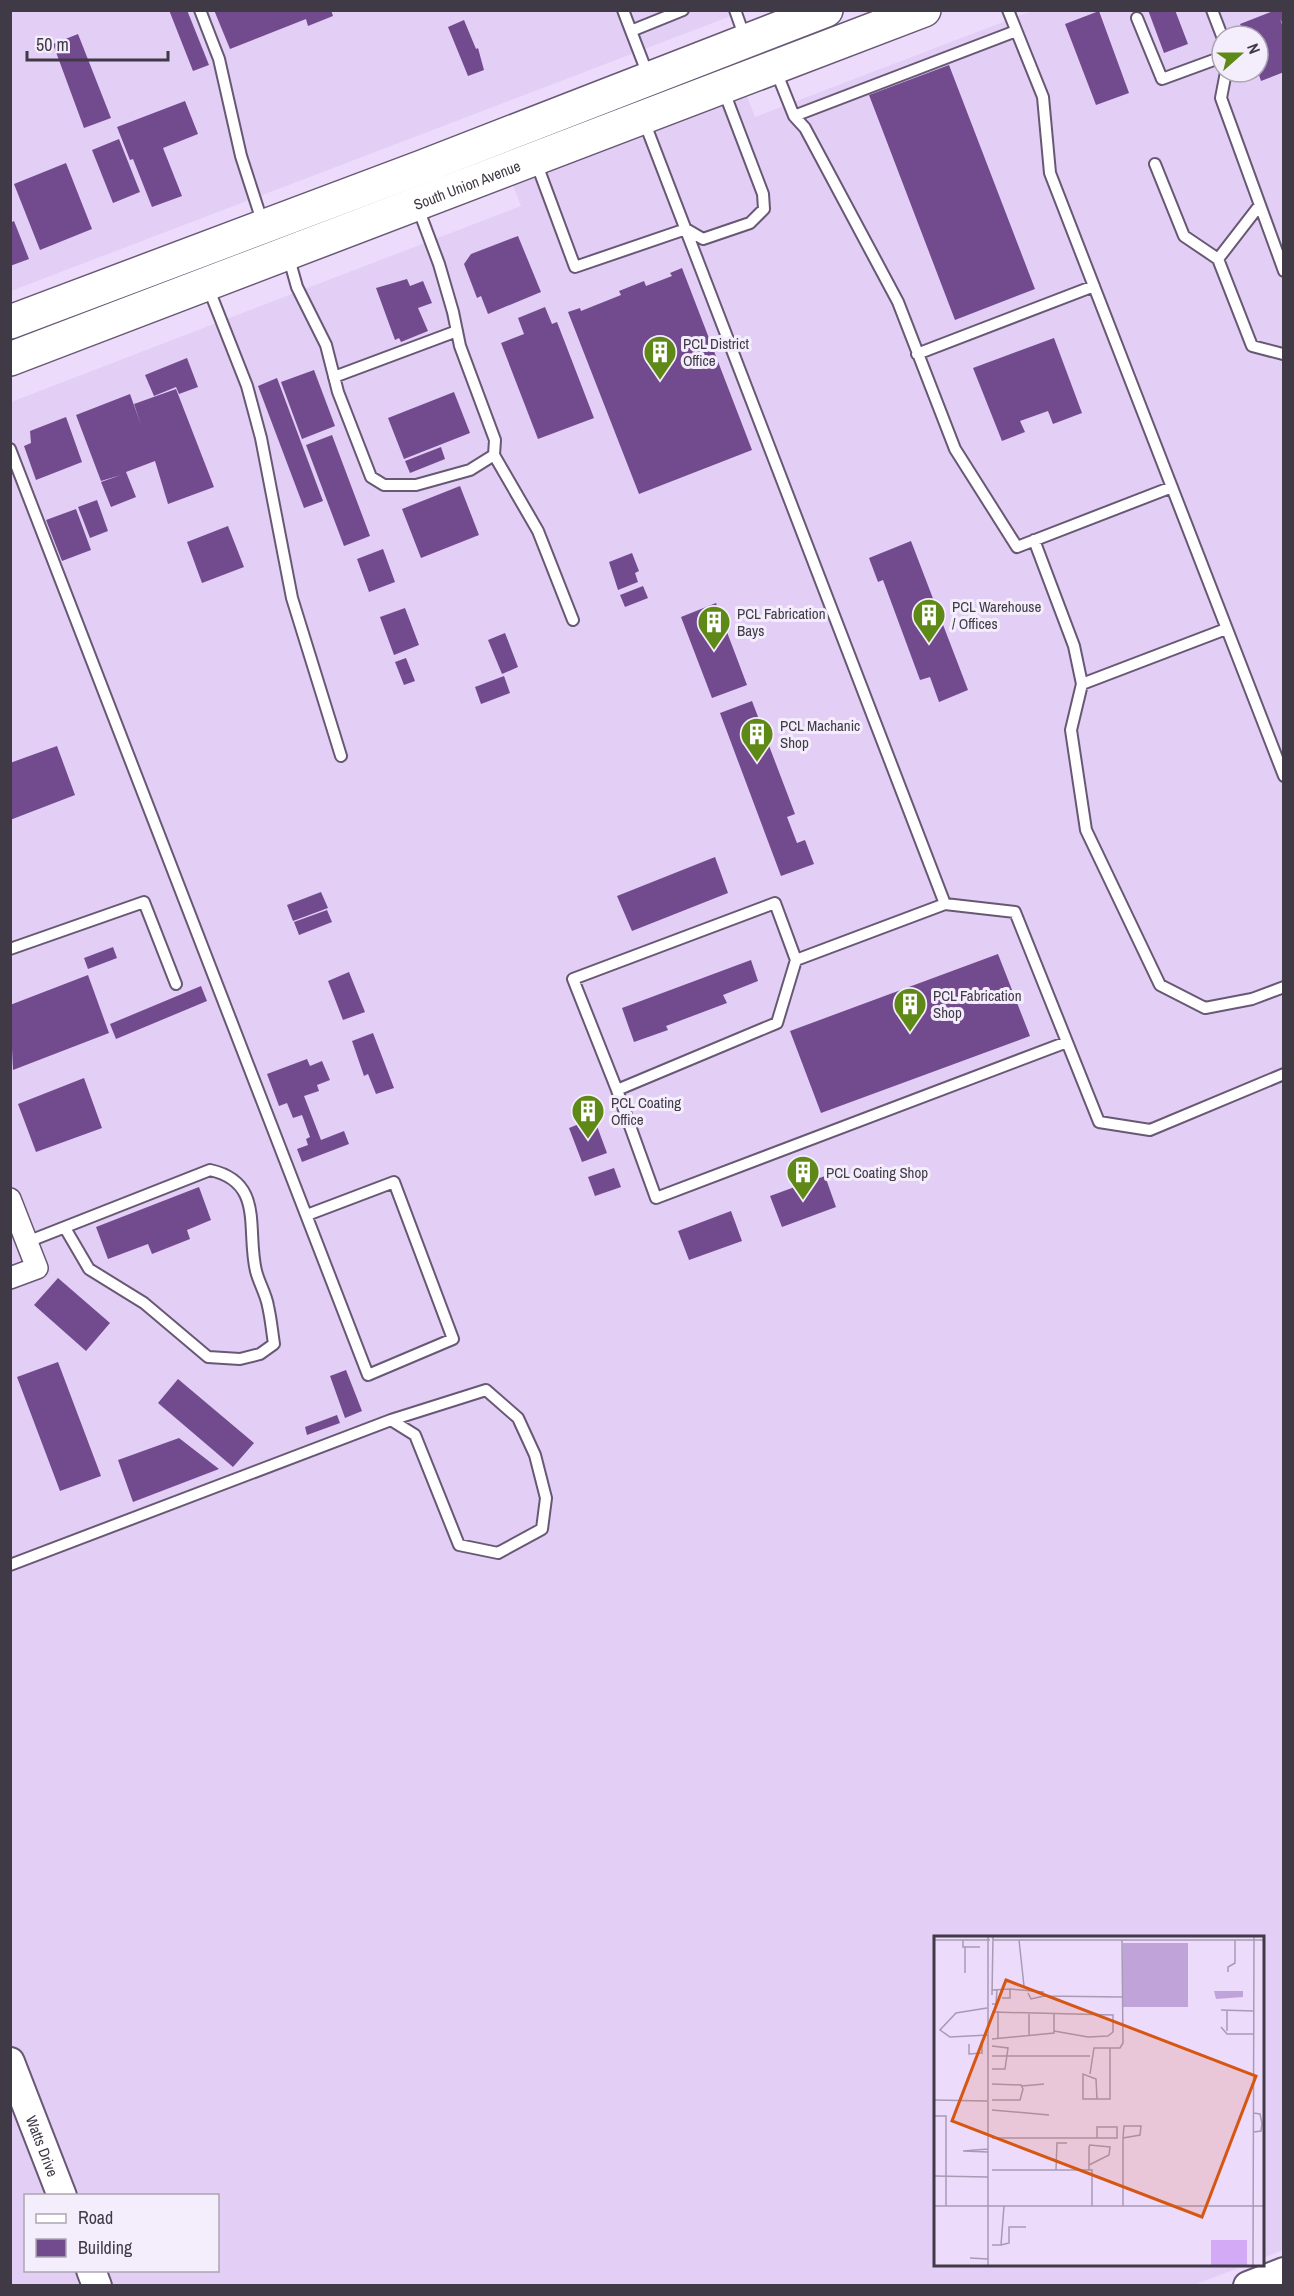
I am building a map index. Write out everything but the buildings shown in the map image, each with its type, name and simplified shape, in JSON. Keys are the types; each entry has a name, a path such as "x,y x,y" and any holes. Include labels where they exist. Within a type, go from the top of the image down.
{"main road":[{"path":"844,41 884,10"},
{"name":"South Union Avenue","path":"10,359 924,10"},
{"path":"10,322 422,167 746,41 806,14"},
{"path":"643,118 657,97 673,86 790,41 800,32 806,14"},
{"path":"471,184 520,147 572,124 580,116 583,104"},
{"path":"288,253 288,241 292,233 408,189 416,182 422,167"},
{"path":"97,326 105,309 117,300 250,247 261,237 264,227"}],"street":[{"path":"10,1199 37,1268 10,1278"},
{"name":"Watts Drive","path":"10,2062 61,2194"},
{"path":"91,2272 97,2286"},
{"path":"1248,2286 1284,2272"}],"lane":[{"path":"200,10 219,58 242,156 264,227"},
{"path":"623,10 649,78"},
{"path":"631,31 684,10"},
{"path":"735,10 746,41"},
{"path":"1008,10 1043,97 1050,173 1284,776"},
{"path":"1137,18 1161,79 1210,61"},
{"path":"794,116 1016,30"},
{"path":"775,68 794,116 805,128 898,302 955,449 993,513 1017,546 1172,487"},
{"path":"1224,84 1221,98 1258,206 1284,271"},
{"path":"535,159 575,267 686,229 703,239 750,224 764,209 763,194 722,87"},
{"path":"643,118 945,904"},
{"path":"1155,164 1185,236 1218,259 1252,346 1283,354"},
{"path":"416,204 439,264 460,346 495,440 494,455 538,531 573,620"},
{"path":"1218,259 1258,206"},
{"path":"288,253 297,287 326,345 334,377 371,477 384,486 416,485 470,470 494,455"},
{"path":"207,284 246,386 258,427 292,598 341,756"},
{"path":"917,354 1094,286"},
{"path":"334,377 457,331"},
{"path":"10,449 368,1375 453,1339 394,1182 307,1215"},
{"path":"1034,540 1074,646 1082,684 1071,730 1086,830 1160,985 1205,1008 1252,999 1284,987"},
{"path":"1082,684 1226,629"},
{"path":"10,950 144,902 176,984"},
{"path":"618,1090 777,1023 796,960 775,903 573,979 618,1090 656,1198 1067,1042"},
{"path":"796,960 945,904 1015,912 1099,1122 1150,1130 1284,1074"},
{"path":"27,1242 210,1170 228,1174 242,1188 250,1207 256,1270 268,1306 274,1344 260,1354 240,1359 208,1357 144,1304 89,1269 65,1228"},
{"path":"10,1565 391,1420 486,1389 518,1418 535,1455 546,1498 542,1529 498,1553 459,1545 415,1435 391,1420"}],"shaded area":[{"path":"11,11 744,11 11,291"},
{"path":"1032,11 1283,11 1283,2250 1264,2258 1264,1936 934,1936 934,2266 1243,2266 1191,2286 11,2286 11,402 521,206 507,170 741,80 755,117"}],"place":[{"name":"PCL District Office","path":"660,381"},
{"name":"PCL Warehouse / Offices","path":"929,644"},
{"name":"PCL Fabrication Bays","path":"714,651"},
{"name":"PCL Machanic Shop","path":"757,763"},
{"name":"PCL Fabrication Shop","path":"910,1033"},
{"name":"PCL Coating Office","path":"588,1140"},
{"name":"PCL Coating Shop","path":"803,1201"}]}
